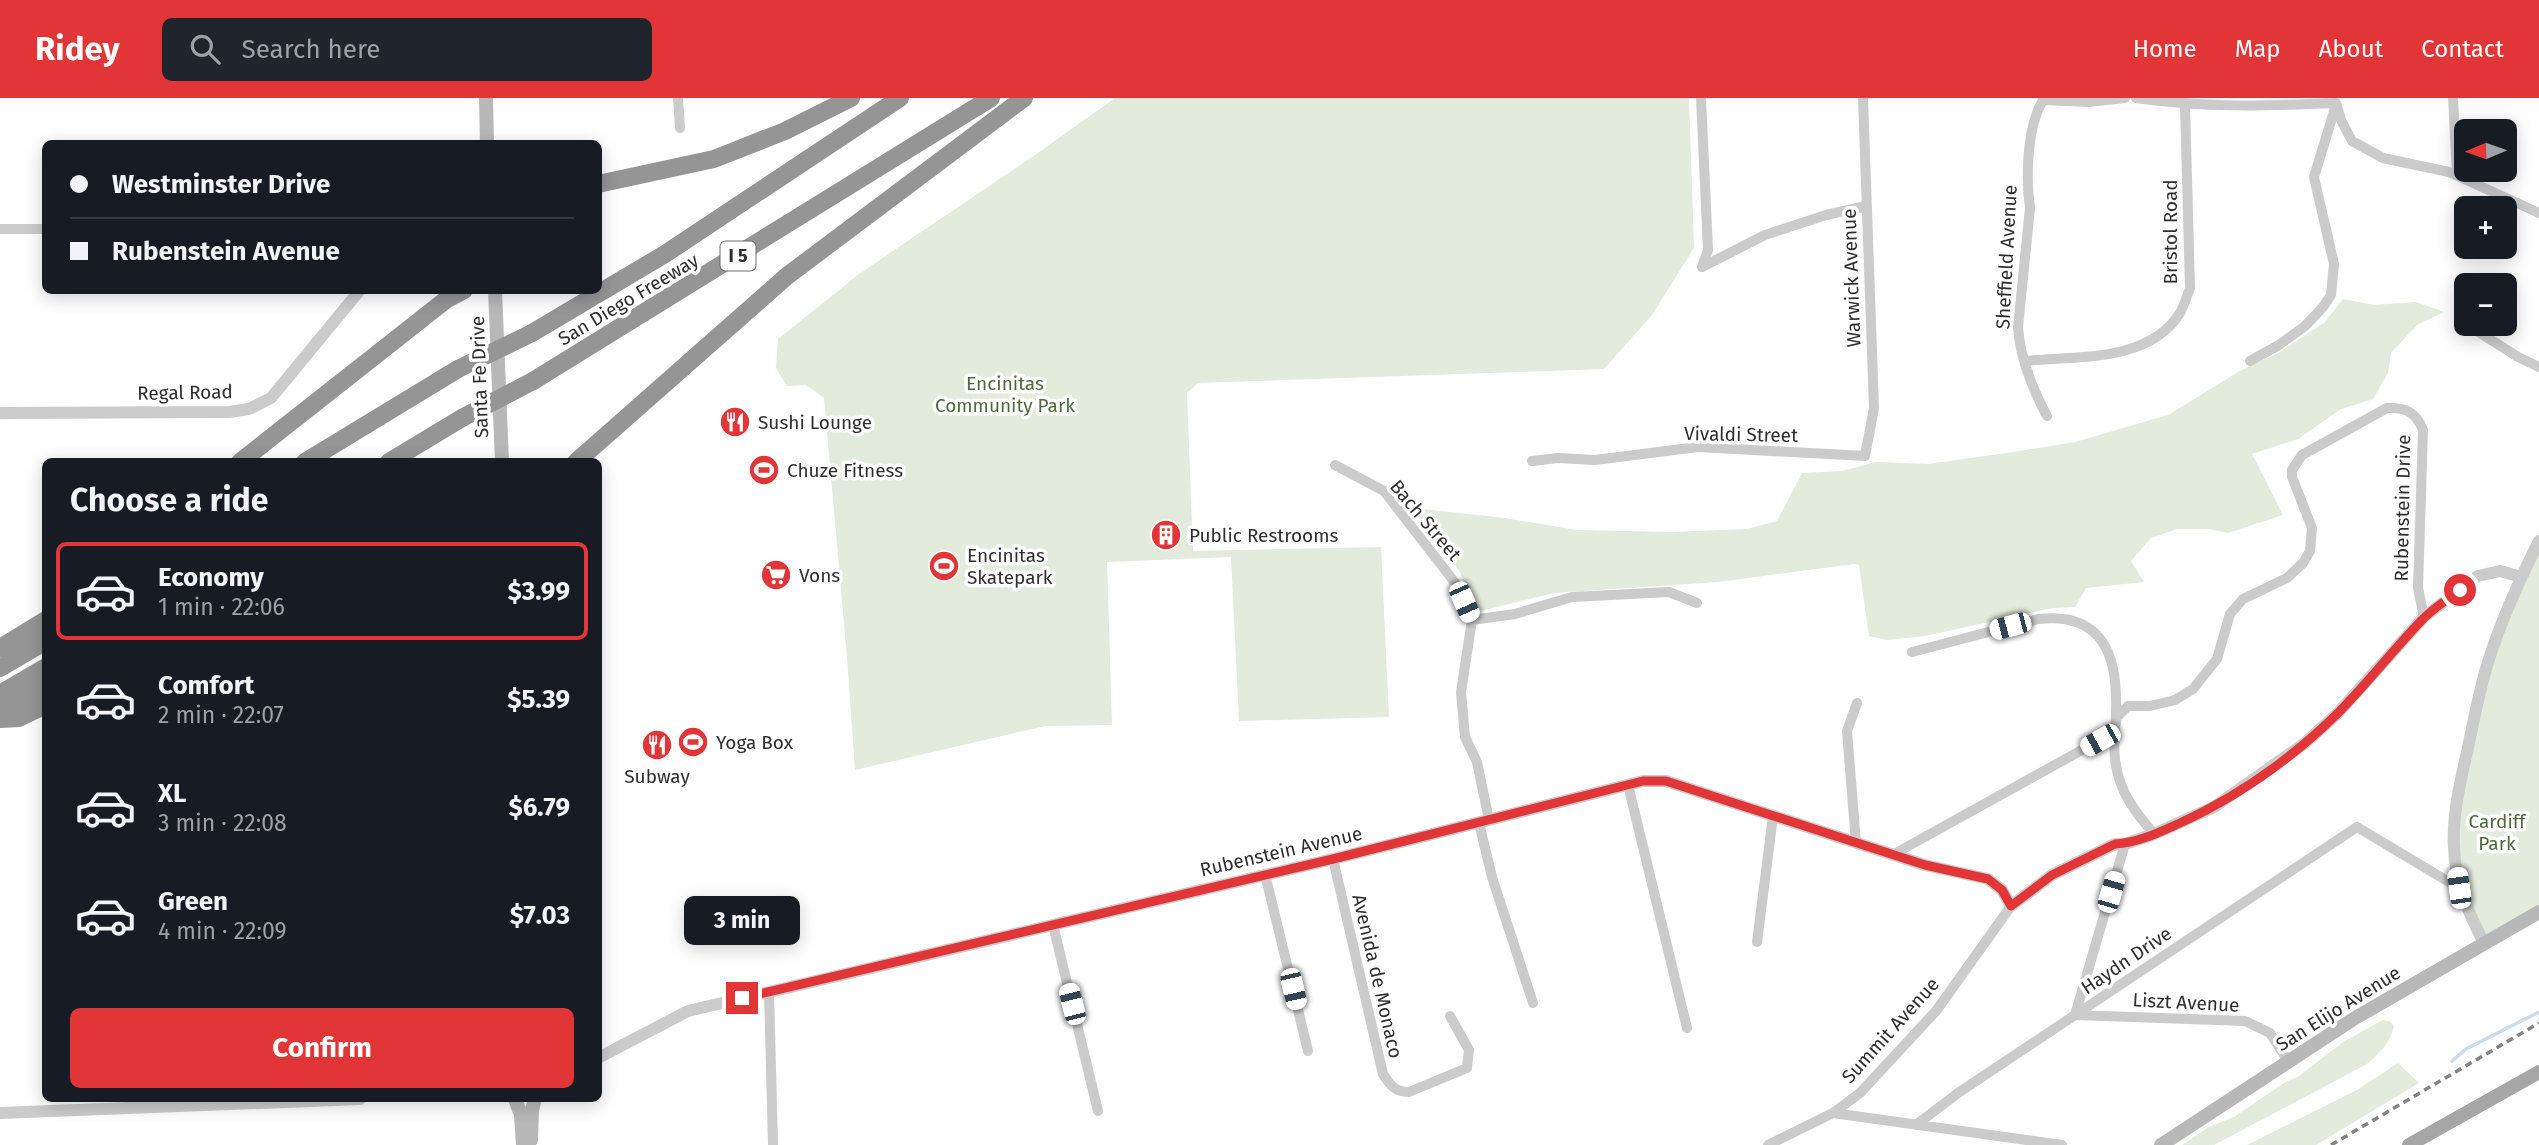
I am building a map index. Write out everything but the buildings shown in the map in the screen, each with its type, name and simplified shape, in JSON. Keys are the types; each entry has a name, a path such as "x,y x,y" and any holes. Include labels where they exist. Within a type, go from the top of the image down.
{"highway":[{"path":"602,183 714,159 785,131 851,98"},
{"name":"San Diego Freeway","path":"602,291 665,254 900,98"},
{"path":"942,129 955,107 970,98"},
{"name":"San Diego Freeway","path":"396,458 462,418 533,381 991,98"},
{"path":"581,458 787,276 1024,98"},
{"path":"245,458 456,294"},
{"name":"San Diego Freeway","path":"312,458 458,369 532,333 598,294"},
{"path":"0,648 42,621"},
{"path":"0,668 42,643"},
{"path":"0,694 42,669"},
{"path":"0,712 42,686"},
{"path":"0,719 19,718 42,707"}],"main road":[{"path":"486,98 487,140"},
{"name":"Santa Fe Drive","path":"495,294 502,458"},
{"name":"San Elijo Avenue","path":"2161,1145 2355,1018 2539,912"},
{"path":"2409,1145 2539,1072"},
{"path":"516,1102 521,1115 523,1145"},
{"path":"531,1145 534,1102"}],"street":[{"path":"678,98 680,128"},
{"path":"1701,98 1708,250 1702,267 1765,235 1826,215 1866,206"},
{"name":"Warwick Avenue","path":"1863,98 1874,408 1865,456"},
{"path":"2044,99 2088,102 2125,98"},
{"path":"2136,98 2185,105 2246,107 2337,101"},
{"path":"2453,98 2454,119"},
{"name":"Sheffield Avenue","path":"2044,99 2033,129 2027,189 2030,208 2018,327 2024,361 2036,396 2047,416"},
{"path":"2337,101 2341,120 2352,141 2383,158 2434,167 2454,174"},
{"path":"2249,362 2290,338 2316,315 2331,295 2334,278 2332,252 2314,177 2337,101"},
{"name":"Bristol Road","path":"2024,361 2123,352 2158,335 2180,314 2190,288 2185,105"},
{"path":"2472,182 2539,213"},
{"path":"0,229 42,229"},
{"name":"Regal Road","path":"0,413 229,412 249,409 271,398 357,294"},
{"path":"2485,336 2518,357 2539,366"},
{"name":"Rubenstein Drive","path":"1894,854 2100,740 2115,728 2117,717 2128,706 2150,706 2175,700 2193,689 2217,659 2230,614 2243,599 2287,578 2303,563 2310,551 2312,528 2292,477 2292,470 2302,454 2387,408 2400,407 2409,411 2419,420 2423,430 2418,588 2424,617"},
{"name":"Vivaldi Street","path":"1532,461 1558,458 1595,460 1698,447 1865,456"},
{"name":"Bach Street","path":"1335,466 1384,491 1456,584 1472,620"},
{"path":"2484,943 2468,913 2459,888 2454,832 2463,772 2489,659 2521,577 2539,541"},
{"path":"2011,906 2052,875 2115,844 2125,844 2154,834 2214,807 2305,743 2337,714 2424,617 2478,576 2500,571 2521,577"},
{"path":"1533,1003 1492,877 1477,761 1465,737 1461,692 1472,620 1516,614 1572,597 1669,592 1697,603"},
{"path":"1912,652 2038,619 2059,617 2086,625 2094,631 2103,641 2110,657 2116,710 2113,744 2116,768 2134,811 2154,834"},
{"path":"1856,843 1847,731 1857,703"},
{"name":"Rubenstein Avenue","path":"602,1057 688,1011 1333,859 1643,781 1666,781 1925,865 1988,879 2002,890 2011,906"},
{"path":"1628,785 1687,1028"},
{"path":"1757,942 1773,816"},
{"name":"Haydn Drive","path":"1916,1125 1958,1093 2357,827 2459,888"},
{"path":"2075,1015 2125,844"},
{"name":"Avenida de Monaco","path":"1333,859 1383,1074 1391,1087 1401,1092 1409,1091 1467,1068 1469,1050 1450,1016"},
{"path":"1265,874 1308,1051"},
{"name":"Summit Avenue","path":"1768,1145 1833,1113 1860,1093 1936,1011 2011,906"},
{"path":"1053,925 1098,1111"},
{"path":"769,992 773,1145"},
{"name":"Liszt Avenue","path":"2075,1015 2245,1021 2270,1033 2288,1061"},
{"path":"0,1112 277,1102"},
{"path":"1833,1113 2062,1145"}],"green space":[{"name":"Encinitas Community Park","path":"1115,98 1689,98 1694,248 1652,315 1604,369 1198,383 1187,393 1193,551 1381,547 1389,717 1239,721 1231,557 1107,562 1112,725 1045,726 855,770 824,398 806,385 787,386 776,368 778,339 859,274"},
{"path":"2343,299 2374,305 2416,302 2444,312 2417,325 2391,353 2388,373 2373,399 2341,409 2298,439 2252,454 2283,515 2228,533 2209,529 2177,529 2151,538 2131,561 2144,582 2086,588 2075,607 2053,608 1925,636 1887,640 1869,636 1859,565 1854,564 1718,582 1554,593 1480,611 1470,599 1460,572 1413,508 1505,518 1577,530 1671,532 1747,529 1777,521 1802,473 1842,471 1876,462 1928,464 2013,452 2075,442 2168,415 2238,372 2278,353 2324,323"},
{"name":"Cardiff Park","path":"2539,541 2539,912 2484,943 2454,846 2475,711"},
{"path":"2383,1020 2391,1022 2394,1027 2392,1033 2384,1048 2367,1064 2214,1145 2182,1145 2209,1127 2234,1117 2299,1076 2343,1042"},
{"path":"2398,1063 2419,1083 2316,1145 2247,1145 2357,1090"}],"waterway":[{"path":"2452,1061 2466,1049 2539,1012"}],"railway":[{"path":"2331,1145 2539,1023"}],"place":[{"name":"Sushi Lounge","path":"735,422"},
{"name":"Chuze Fitness","path":"764,470"},
{"name":"Public Restrooms","path":"1166,535"},
{"name":"Encinitas Skatepark","path":"944,566"},
{"name":"Vons","path":"776,575"},
{"name":"Yoga Box","path":"693,742"},
{"name":"Subway","path":"657,745"}],"route":[{"path":"742,998 1333,859 1643,781 1666,781 1925,865 1988,879 2002,890 2011,906 2052,875 2115,844 2125,844 2154,834 2214,807 2266,771 2305,743 2337,714 2424,617 2460,590"}]}
